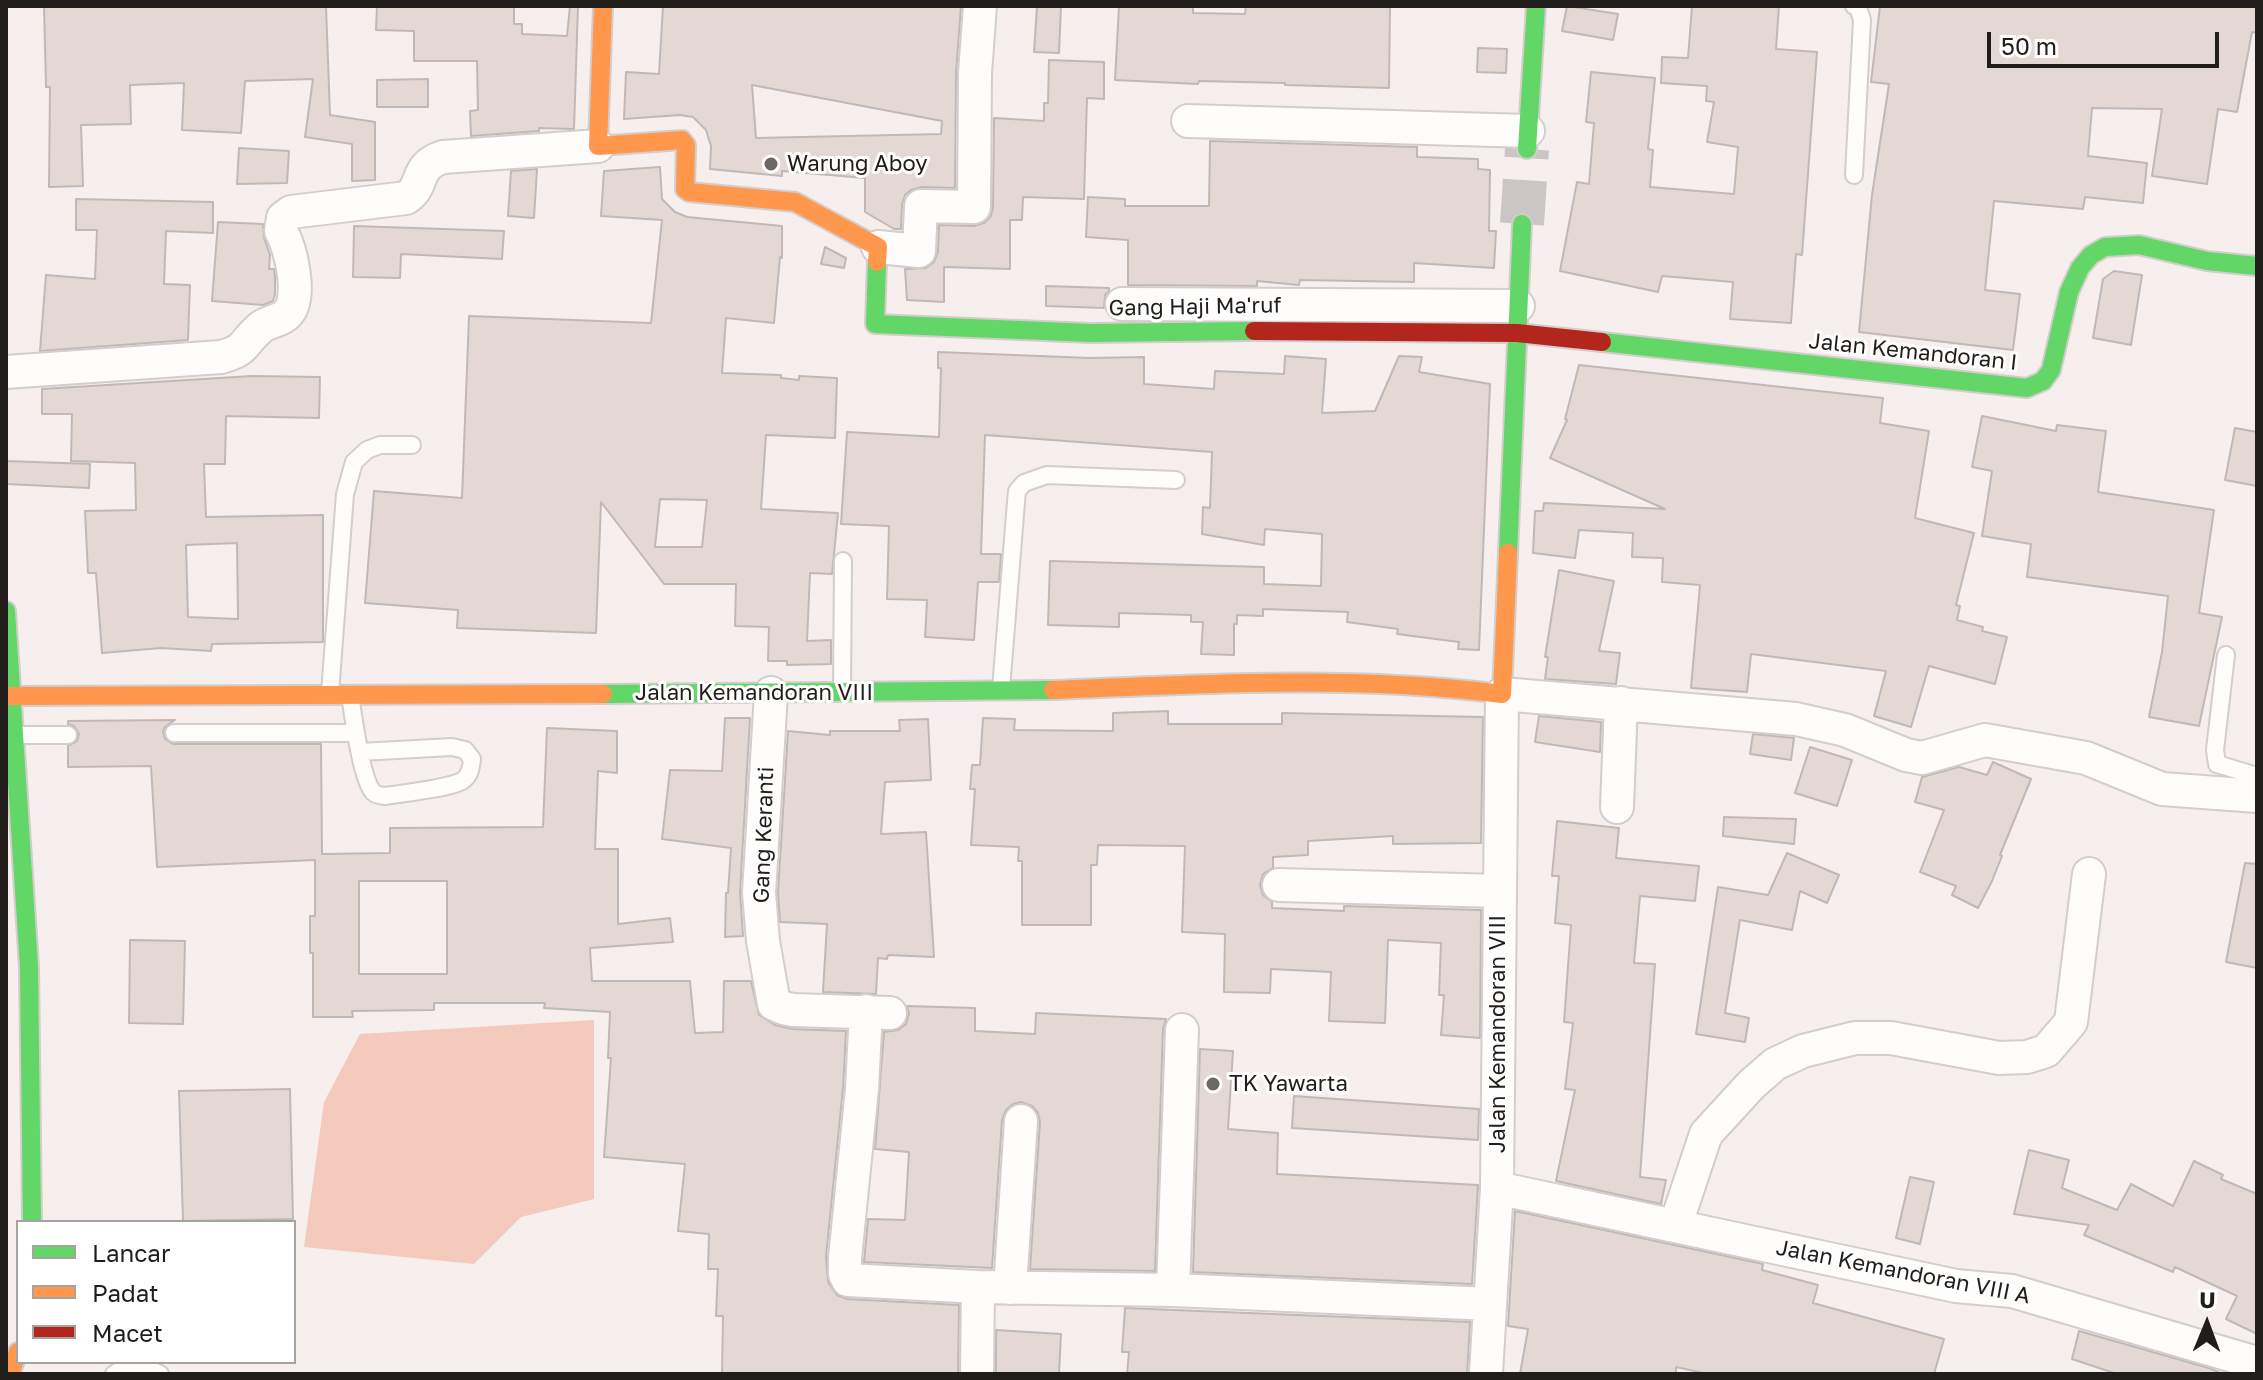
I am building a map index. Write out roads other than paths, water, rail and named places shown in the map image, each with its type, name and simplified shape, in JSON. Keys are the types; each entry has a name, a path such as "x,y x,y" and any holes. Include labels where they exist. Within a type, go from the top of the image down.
{"street":[{"path":"598,146 598,68 603,6"},
{"path":"6,372 221,357 239,352 259,328 286,317 294,305 293,262 289,244 281,231 283,218 291,212 406,198 414,192 423,169 431,161 443,157 682,140 686,145 685,189 689,192 795,202 878,247 919,251 921,206 974,207 975,73 980,6"},
{"path":"1188,121 1528,140 1536,6"},
{"name":"Jalan Kemandoran VIII","path":"1486,1374 1497,1188 1502,694 1522,224"},
{"name":"Jalan Kemandoran I","path":"1518,320 2027,388 2043,381 2051,370 2073,282 2082,264 2101,248 2121,244 2145,246 2209,261 2257,266"},
{"name":"Gang Haji Ma'ruf","path":"878,247 875,324 1091,333 1295,330 1518,320"},
{"path":"1122,304 1518,320"},
{"path":"6,613 10,734 29,967 25,1142 32,1220"},
{"name":"Jalan Kemandoran VIII","path":"9,696 1001,692 1262,682 1392,685 1796,719 1845,730 1906,755 1922,758 1985,740 2086,758 2162,789 2257,796"},
{"name":"Gang Keranti","path":"771,693 759,893 763,941 774,1004 793,1010 878,1012 862,1089 845,1258 846,1279 978,1287"},
{"path":"1617,807 1621,703"},
{"path":"1676,1224 1706,1134 1775,1064 1803,1051 1855,1038 1891,1038 1999,1058 2027,1057 2046,1051 2071,1022 2089,874"},
{"path":"1279,885 1499,891"},
{"path":"6,968 29,967"},
{"path":"1173,1290 1182,1030"},
{"path":"1010,1288 1021,1121"},
{"name":"Jalan Kemandoran VIII A","path":"1497,1188 1956,1286 2012,1291 2257,1363"},
{"path":"977,1374 978,1287 1173,1290 1490,1304"}],"lane":[{"path":"1854,6 1858,7 1862,20 1854,175"},
{"path":"330,693 345,494 354,462 367,450 380,445 412,445"},
{"path":"1001,692 1017,491 1024,483 1047,475 1176,480"},
{"path":"842,692 843,561"},
{"path":"2226,655 2215,750 2217,764 2257,776"},
{"path":"350,694 360,752 371,790 385,796 464,780 470,771 472,759 465,750 452,747 360,752"},
{"path":"174,733 356,733"},
{"path":"10,734 68,735"},
{"path":"114,1374 124,1366 147,1367 160,1374"}],"tunnel":[{"path":"1522,224 1527,149"}],"place":[{"name":"Warung Aboy","path":"771,164"},
{"name":"TK Yawarta","path":"1213,1084"}]}
